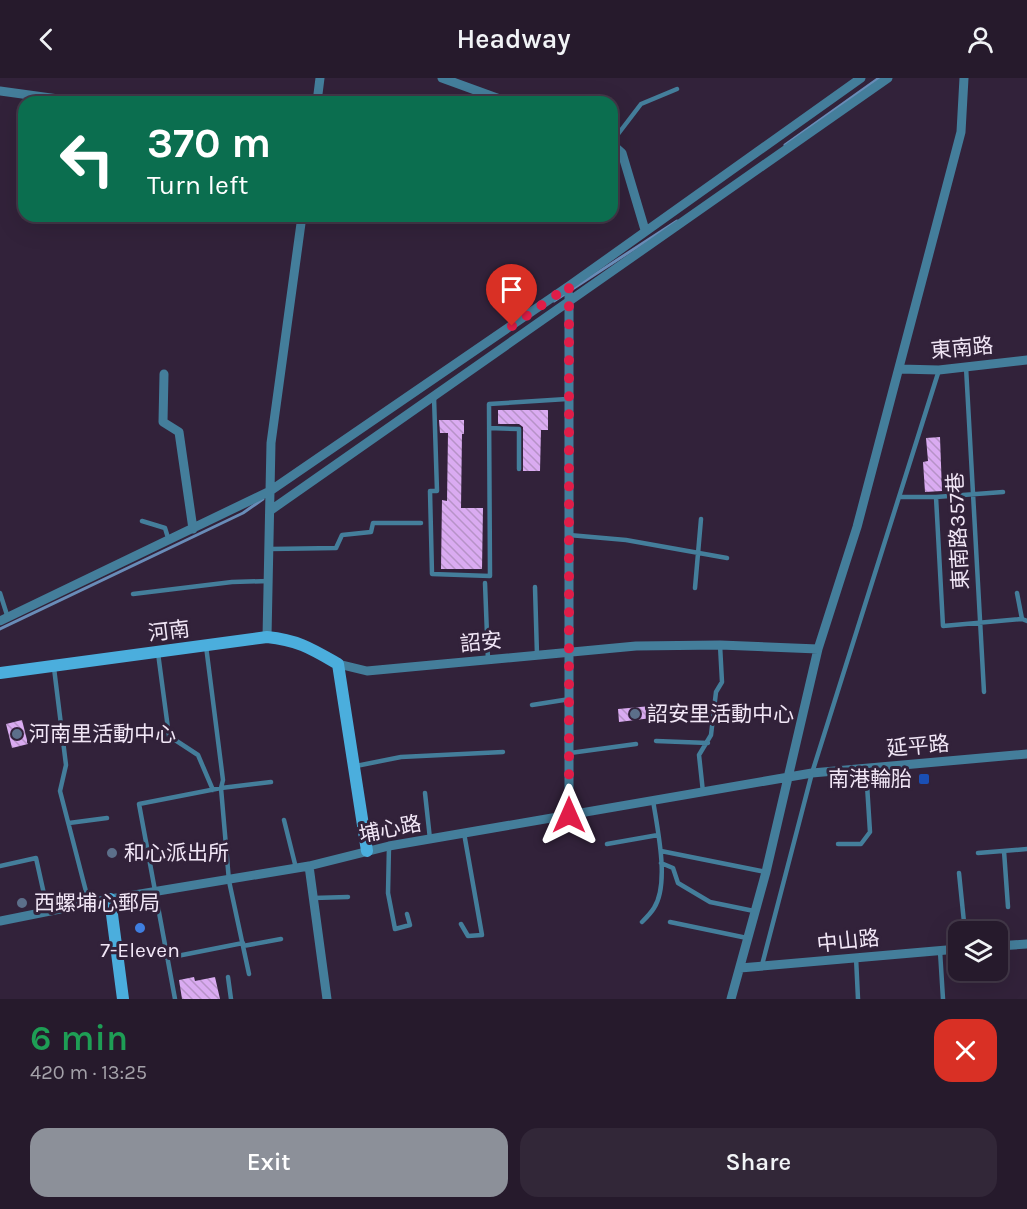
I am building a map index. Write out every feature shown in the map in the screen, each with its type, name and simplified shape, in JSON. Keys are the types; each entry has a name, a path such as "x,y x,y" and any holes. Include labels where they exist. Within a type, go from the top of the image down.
{"street":[{"path":"318,96 320,78"},
{"path":"442,78 485,96"},
{"path":"4,620 270,491 569,286 861,78"},
{"path":"271,510 888,78"},
{"path":"731,999 766,872 818,649 857,527 961,132 964,78"},
{"path":"0,92 32,96"},
{"path":"618,149 622,153 645,230"},
{"path":"267,637 271,443 301,222"},
{"path":"569,286 567,399 571,651 569,815"},
{"name":"東南路","path":"900,369 939,370 1027,360"},
{"path":"164,374 163,422 179,432 193,529"},
{"name":"河南","path":"0,672 267,637 291,639 338,664"},
{"name":"詔安","path":"338,664 367,671 636,646 720,645 818,649"},
{"path":"338,664 367,851"},
{"name":"延平路","path":"789,777 1027,754"},
{"name":"埔心路","path":"0,921 110,899 309,866 390,846 789,777"},
{"path":"309,866 327,999"},
{"path":"110,899 123,999"},
{"path":"1008,945 1027,944"},
{"name":"中山路","path":"741,968 761,969 855,957 948,950"}],"lane":[{"path":"618,135 641,104 677,89"},
{"name":"東南路357巷","path":"966,367 984,692"},
{"path":"761,969 812,773 939,370"},
{"path":"434,397 437,491 430,491 432,574 490,576 489,404 567,399"},
{"path":"489,428 519,429 519,470"},
{"path":"899,497 1003,492"},
{"path":"936,497 943,626 1024,620 1017,593"},
{"path":"695,588 701,519"},
{"path":"142,521 165,528 169,541"},
{"path":"270,549 336,548 342,535 370,532 373,523 421,523"},
{"path":"569,535 626,540 727,558"},
{"path":"133,594 232,582 269,581"},
{"path":"485,583 488,661"},
{"path":"535,587 537,655"},
{"path":"0,593 4,620"},
{"path":"703,792 699,754 711,735 716,692 722,682 720,645"},
{"path":"206,646 223,780 221,788 229,880 249,974"},
{"path":"158,652 169,736 198,755 213,790"},
{"path":"53,666 66,765 60,791 90,904"},
{"path":"532,705 570,699"},
{"path":"656,741 708,743"},
{"path":"570,753 636,744"},
{"path":"353,766 401,757 446,757 503,752"},
{"path":"838,844 861,844 870,832 866,769"},
{"path":"175,999 139,804 221,788 271,782"},
{"path":"425,793 430,839"},
{"path":"642,922 655,907 660,894 661,851 653,800"},
{"path":"69,823 107,818"},
{"path":"284,820 296,868"},
{"path":"461,924 468,936 482,935 464,833"},
{"path":"607,844 658,835"},
{"path":"390,846 388,893 395,929 410,925 407,914"},
{"path":"978,853 1027,849"},
{"path":"661,851 766,872"},
{"path":"1004,851 1008,907"},
{"path":"0,866 36,858 48,912"},
{"path":"661,863 673,868 678,883 710,902 754,911"},
{"path":"959,873 964,921"},
{"path":"313,898 348,897"},
{"path":"670,922 748,938"},
{"path":"167,958 281,939"},
{"path":"940,951 943,999"},
{"path":"855,957 858,999"},
{"path":"228,977 231,999"}],"building":[{"path":"498,410 548,410 548,430 541,430 540,471 523,471 523,427 519,424 498,424"},
{"path":"439,420 464,420 461,508 483,508 482,569 441,569 442,500 447,501 448,433 440,433"},
{"path":"940,437 942,491 925,492 923,462 928,461 926,438"},
{"name":"詔安里活動中心","path":"651,706 652,718 619,722 618,709"},
{"name":"河南里活動中心","path":"22,720 28,744 12,748 6,724"},
{"path":"194,977 195,981 215,977 220,999 182,999 179,980"}],"waterway":[{"path":"785,145 879,78"},
{"path":"554,301 677,221"},
{"path":"0,629 243,513 263,499"}],"place":[{"name":"詔安里活動中心","path":"635,714"},
{"name":"河南里活動中心","path":"17,734"},
{"name":"南港輪胎","path":"924,779"},
{"name":"和心派出所","path":"112,853"},
{"name":"西螺埔心郵局","path":"22,903"},
{"name":"7-Eleven","path":"140,928"}],"route":[{"path":"512,326 569,286 567,399 571,651 569,815"}]}
